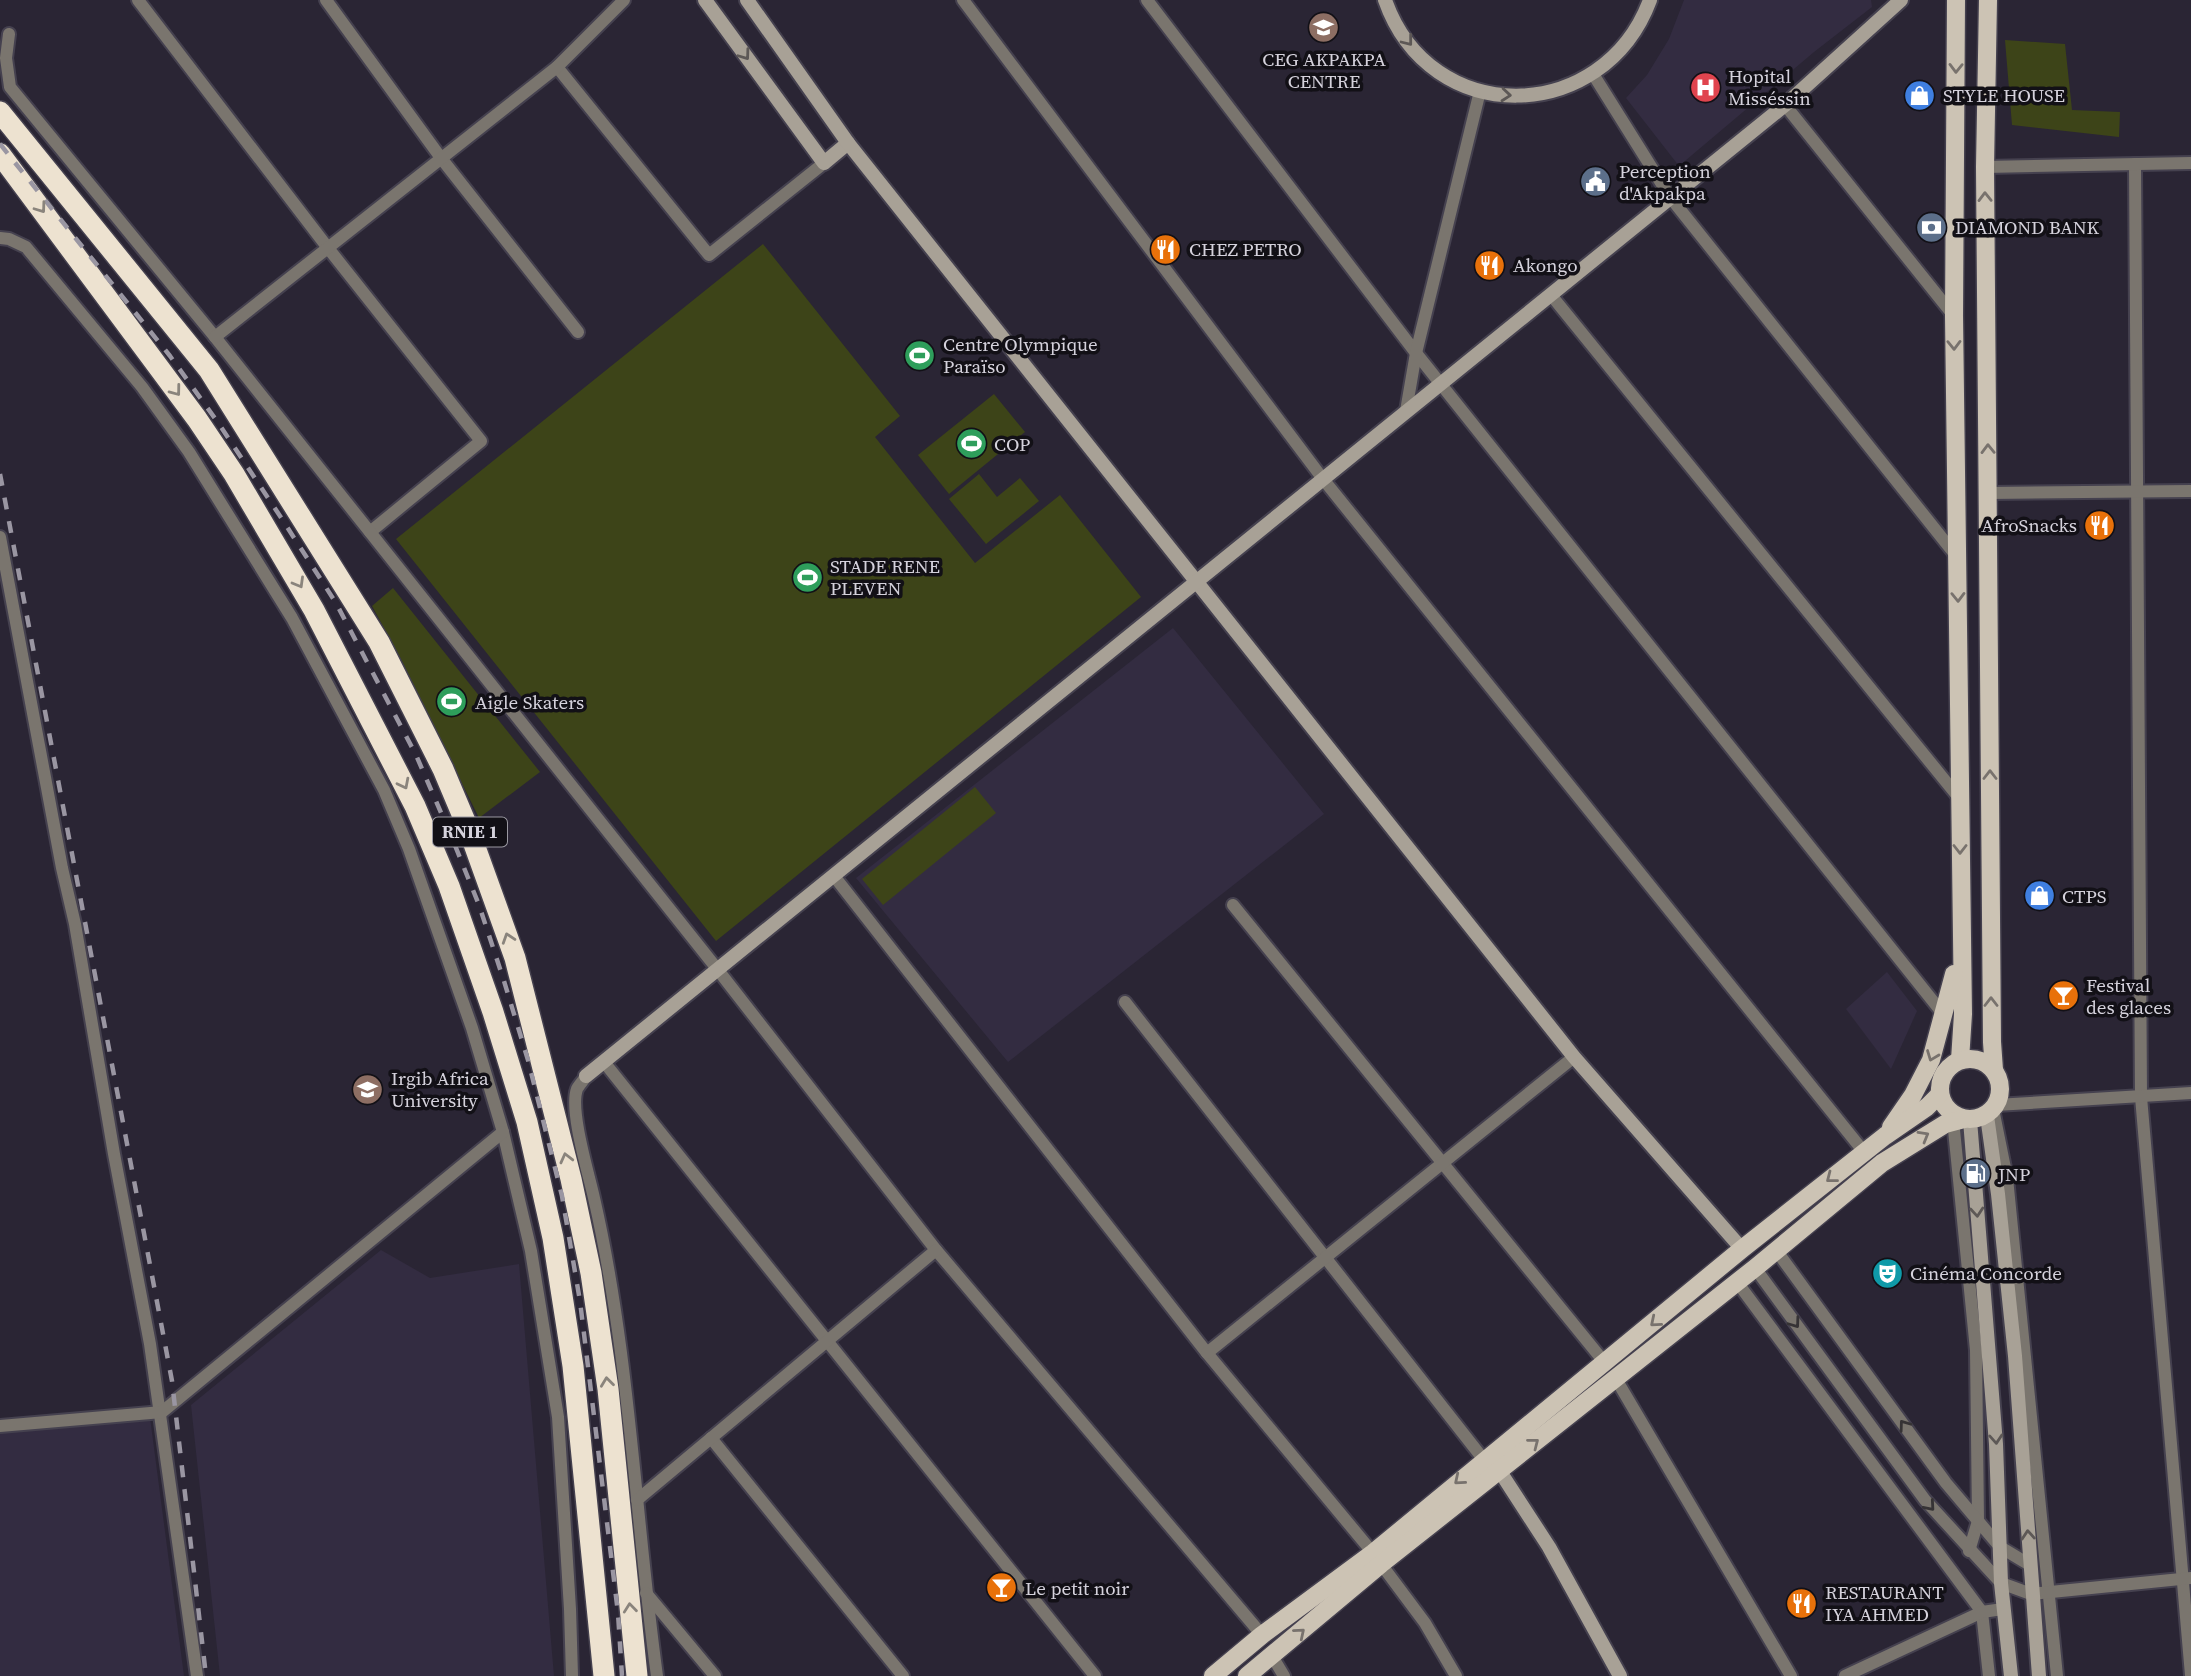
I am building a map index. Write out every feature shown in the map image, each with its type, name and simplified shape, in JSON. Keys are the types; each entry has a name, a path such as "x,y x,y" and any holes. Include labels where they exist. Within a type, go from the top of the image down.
{"highway":[{"name":"RNIE 1","path":"0,112 209,370 379,642 443,769 470,833 514,958 571,1179 588,1260 608,1389 637,1676"},
{"name":"RNIE 1","path":"0,153 197,419 234,474 314,610 415,806 449,886 494,1012 527,1122 553,1238 573,1366 604,1676"}],"main road":[{"path":"1956,0 1954,316 1963,1014 1960,1060"},
{"path":"1213,1676 1262,1635 1377,1558 1499,1470 1888,1159 1977,1115 2001,1087 1994,1070 1992,1029 1985,167 1988,0"},
{"path":"1885,1136 1924,1076 1938,1041 1958,954 1961,918"},
{"path":"1247,1676 1484,1460 1742,1249 1864,1152 1927,1107 1939,1095 1946,1072 1960,1060 1980,1060 1994,1070"},
{"path":"1940,1090 1947,1110 1977,1115"}],"street":[{"path":"138,0 328,248 481,441 370,532"},
{"path":"326,0 441,158 578,332"},
{"path":"215,337 557,67 624,0"},
{"path":"705,0 824,163"},
{"path":"747,0 848,143 1574,1057 1742,1249"},
{"path":"963,0 1323,479 1864,1152"},
{"path":"1147,0 1440,384 1944,1015"},
{"path":"1385,0 1402,34 1420,56 1454,81 1499,95 1538,95 1557,90 1593,74 1614,58 1631,37 1650,0"},
{"path":"657,1676 645,1593 637,1500 611,1285 577,1123 577,1089 586,1076 1784,105 1901,0"},
{"path":"9,34 6,58 10,87 215,337 718,970 936,1250 1262,1635"},
{"path":"557,67 709,255 848,143"},
{"path":"1593,74 1670,197 1958,558"},
{"path":"1406,411 1416,353 1480,91"},
{"path":"1784,105 1954,316"},
{"path":"1985,167 2191,163"},
{"path":"2135,164 2141,1097 2187,1578 2191,1675"},
{"path":"0,238 26,247 142,387 189,452 292,618 384,790 409,849 472,1028 503,1132 531,1251 552,1375 561,1461 572,1676"},
{"path":"1551,295 1960,799"},
{"path":"1988,493 2191,491"},
{"path":"0,537 75,925 162,1412 197,1676"},
{"path":"834,876 1207,1353 1377,1558 1425,1623 1455,1676"},
{"path":"1233,905 1605,1363"},
{"path":"1125,1002 1484,1460"},
{"path":"1207,1353 1574,1057"},
{"path":"604,1062 1095,1676"},
{"path":"1977,1115 2191,1093"},
{"path":"1969,1551 1978,1521 1977,1115"},
{"path":"1977,1115 1996,1444 2001,1583 2011,1676"},
{"path":"1977,1115 1998,1194 2015,1356 2039,1676"},
{"path":"1977,1115 2007,1178 2057,1676"},
{"path":"0,1426 162,1412 503,1132"},
{"path":"637,1500 936,1250"},
{"path":"1776,1250 1946,1483 2000,1547 2030,1565"},
{"path":"1755,1268 1925,1500 2001,1583 2031,1594 2187,1578"},
{"path":"1737,1282 1982,1612 1989,1676"},
{"path":"1615,1379 1791,1676"},
{"path":"711,1438 903,1676"},
{"path":"1499,1470 1549,1547 1620,1676"},
{"path":"645,1593 715,1676"},
{"path":"570,1609 597,1605"},
{"path":"1845,1676 1982,1612 2003,1609"},
{"path":"1272,1656 1284,1676"}],"shaded area":[{"name":"Hopital Misséssin","path":"1684,0 1871,0 1872,7 1814,52 1679,166 1626,98 1647,75 1669,39"},
{"path":"1173,628 1324,814 1008,1062 856,878"},
{"path":"1887,972 1917,1011 1891,1069 1846,1009"},
{"path":"381,1250 430,1278 519,1264 554,1676 220,1676 191,1405"},
{"path":"149,1410 184,1676 0,1676 0,1430"}],"green space":[{"path":"2005,40 2065,44 2072,110 2120,112 2119,137 2012,125"},
{"path":"763,244 900,416 875,437 975,563 1060,495 1141,597 716,941 396,539"},
{"name":"COP","path":"994,394 1025,432 949,494 918,455"},
{"path":"979,474 997,497 1020,478 1039,501 986,544 949,499"},
{"name":"Aigle Skaters","path":"393,588 540,772 479,818 372,606"},
{"path":"975,787 996,813 883,905 862,879"}],"railway":[{"path":"0,144 170,356 280,516 336,603 416,755 452,838 479,905 504,981 528,1060 562,1196 580,1301 618,1613 622,1676"},
{"path":"0,474 172,1381 206,1676"}],"place":[{"name":"CEG AKPAKPA CENTRE","path":"1324,28"},
{"name":"Hopital Misséssin","path":"1705,87"},
{"name":"STYLE HOUSE","path":"1920,95"},
{"name":"Perception d'Akpakpa","path":"1596,182"},
{"name":"DIAMOND BANK","path":"1932,227"},
{"name":"CHEZ PETRO","path":"1166,249"},
{"name":"Akongo","path":"1490,265"},
{"name":"Centre Olympique Paraïso","path":"920,355"},
{"name":"COP","path":"971,444"},
{"name":"AfroSnacks","path":"2100,525"},
{"name":"STADE RENE PLEVEN","path":"807,577"},
{"name":"Aigle Skaters","path":"452,702"},
{"name":"CTPS","path":"2039,896"},
{"name":"Festival des glaces","path":"2063,996"},
{"name":"Irgib Africa University","path":"368,1089"},
{"name":"JNP","path":"1975,1174"},
{"name":"Cinéma Concorde","path":"1887,1273"},
{"name":"Le petit noir","path":"1002,1588"},
{"name":"RESTAURANT IYA AHMED","path":"1802,1603"}]}
